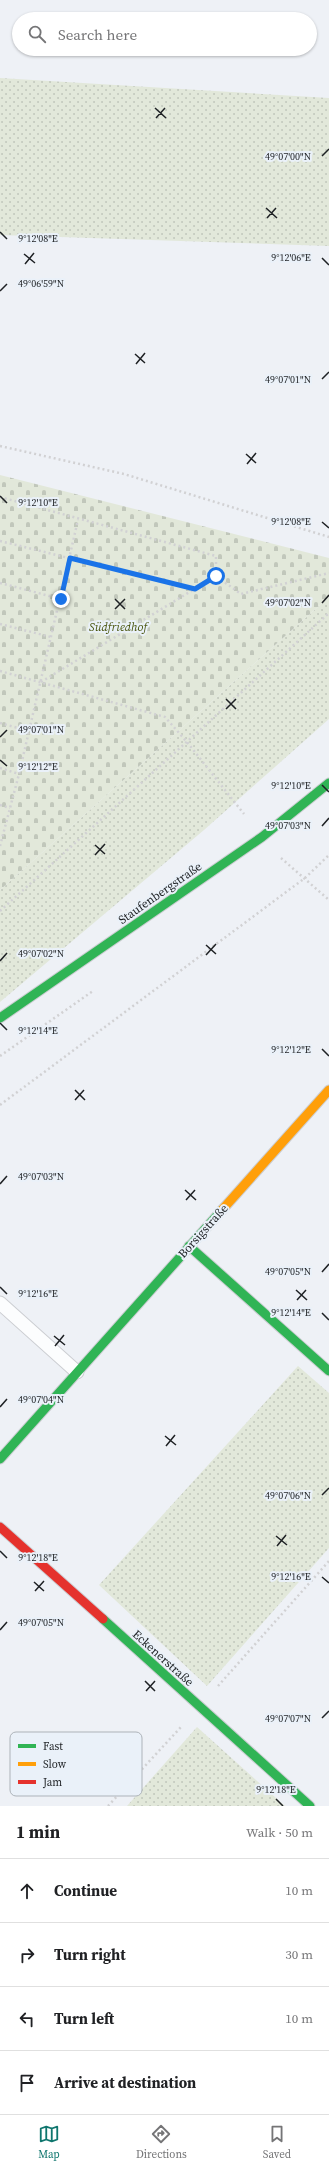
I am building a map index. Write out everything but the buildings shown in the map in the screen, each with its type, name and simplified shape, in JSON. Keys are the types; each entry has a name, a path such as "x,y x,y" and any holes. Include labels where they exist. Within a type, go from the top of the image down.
{"street":[{"name":"Staufenbergstraße","path":"0,1018 262,837 329,783"},
{"name":"Borsigstraße","path":"0,1459 329,1090"},
{"path":"189,1246 329,1371"},
{"name":"Eckenerstraße","path":"0,1527 310,1806"}],"lane":[{"path":"0,1303 77,1372"}],"path":[{"path":"0,446 124,474 329,538"},
{"path":"0,497 78,520 216,556 216,576"},
{"path":"0,846 61,599 78,520"},
{"path":"0,541 195,589"},
{"path":"216,576 241,594 329,573"},
{"path":"41,682 216,576"},
{"path":"0,583 61,599"},
{"path":"0,911 329,613"},
{"path":"0,624 51,638"},
{"path":"0,672 165,717 187,742 262,837 282,858 329,900"},
{"path":"0,723 29,731"},
{"path":"0,768 19,774"},
{"path":"0,805 10,808"},
{"path":"0,1105 305,878 329,855"}],"green space":[{"path":"0,78 329,98 329,246 0,235"},
{"name":"Südfriedhof","path":"0,475 329,558 329,597 0,890"},
{"path":"329,597 329,719 204,830 0,1002 0,890"},
{"path":"298,1366 329,1393 329,1548 207,1686 99,1585"},
{"path":"197,1727 285,1806 127,1806 136,1796 142,1796 142,1789"}],"traffic: fast":[{"path":"0,1018 262,837 329,783"},
{"path":"0,1459 222,1210"},
{"path":"189,1246 329,1371"},
{"path":"103,1619 310,1806"}],"traffic: slow":[{"path":"222,1210 329,1090"}],"traffic: jam":[{"path":"0,1527 103,1619"}],"route":[{"path":"61,599 70,558 195,589 216,576"}]}
